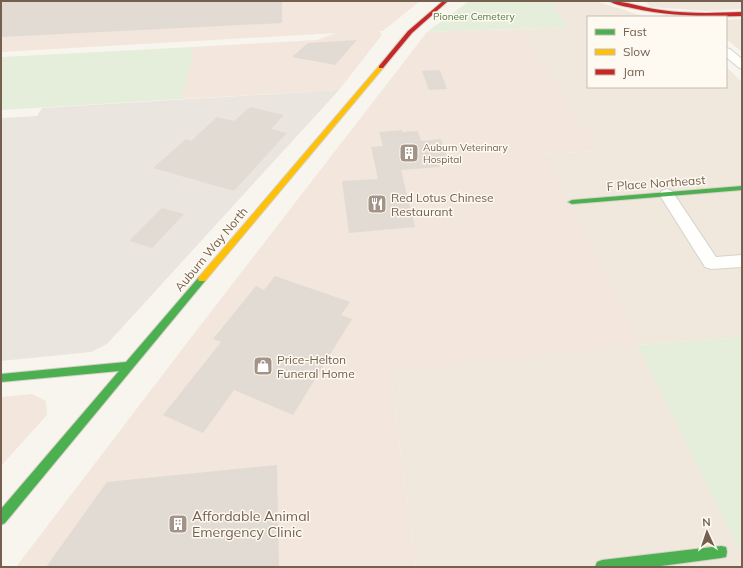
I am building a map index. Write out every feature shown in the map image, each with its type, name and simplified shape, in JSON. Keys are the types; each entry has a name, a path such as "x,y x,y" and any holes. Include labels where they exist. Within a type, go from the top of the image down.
{"main road":[{"name":"Auburn Way North","path":"1,519 410,32 446,1"},
{"path":"612,1 654,12 680,16"},
{"path":"705,16 742,14"},
{"name":"F Place Northeast","path":"572,202 742,188"},
{"path":"1,378 129,366"},
{"path":"602,567 720,552"}],"street":[{"path":"727,52 742,65"},
{"path":"667,194 711,263 742,261"}],"shaded area":[{"path":"1,1 420,1 383,31 379,31 382,35 339,90 182,99 194,47 317,40 337,33 1,52"},
{"path":"549,1 595,1 646,16 587,16 587,88 727,88 727,68 742,82 742,337 638,345 742,554 742,567 416,567 390,372 637,344 542,154 599,151 521,29 568,27"},
{"path":"645,1 742,1 742,9 705,11 650,7"},
{"path":"742,19 742,52 727,40 727,20"},
{"path":"521,29 599,151 543,154 638,345 390,372 416,567 16,567 427,32"},
{"path":"339,90 107,344 91,352 1,361 1,118 37,116 42,108"},
{"path":"32,394 46,401 47,415 1,466 1,397"}],"green space":[{"name":"Pioneer Cemetery","path":"469,1 549,1 568,27 427,32"},
{"path":"194,47 182,99 1,110 1,57"},
{"path":"742,337 742,554 638,345"}],"building":[{"path":"1,1 282,1 282,23 1,37"},
{"path":"357,40 335,65 292,57 308,43"},
{"path":"440,70 447,89 429,90 422,71"},
{"path":"250,107 284,115 271,129 287,133 234,191 153,168 186,139 191,141 217,117 234,121"},
{"path":"402,130 402,132 418,131 421,141 441,139 448,159 438,160 440,167 401,170 415,227 349,233 342,181 378,179 371,147 383,146 379,132"},
{"path":"162,208 184,214 152,248 129,241"},
{"name":"Price-Helton Funeral Home","path":"275,276 350,302 341,315 352,319 293,415 234,390 203,433 163,415 221,342 213,339 256,286 264,290"},
{"name":"Affordable Animal Emergency Clinic","path":"277,465 279,567 46,567 107,482"}],"traffic: fast":[{"path":"572,202 742,188"},
{"path":"1,519 202,279"},
{"path":"1,378 129,366"},
{"path":"602,567 721,552"}],"traffic: slow":[{"path":"202,279 381,67"}],"traffic: jam":[{"path":"381,67 410,32 446,1"},
{"path":"611,1 627,6 676,14 742,14"}],"place":[{"name":"Auburn Veterinary Hospital","path":"409,153"},
{"name":"Red Lotus Chinese Restaurant","path":"377,204"},
{"name":"Price-Helton Funeral Home","path":"263,366"},
{"name":"Affordable Animal Emergency Clinic","path":"178,524"}]}
